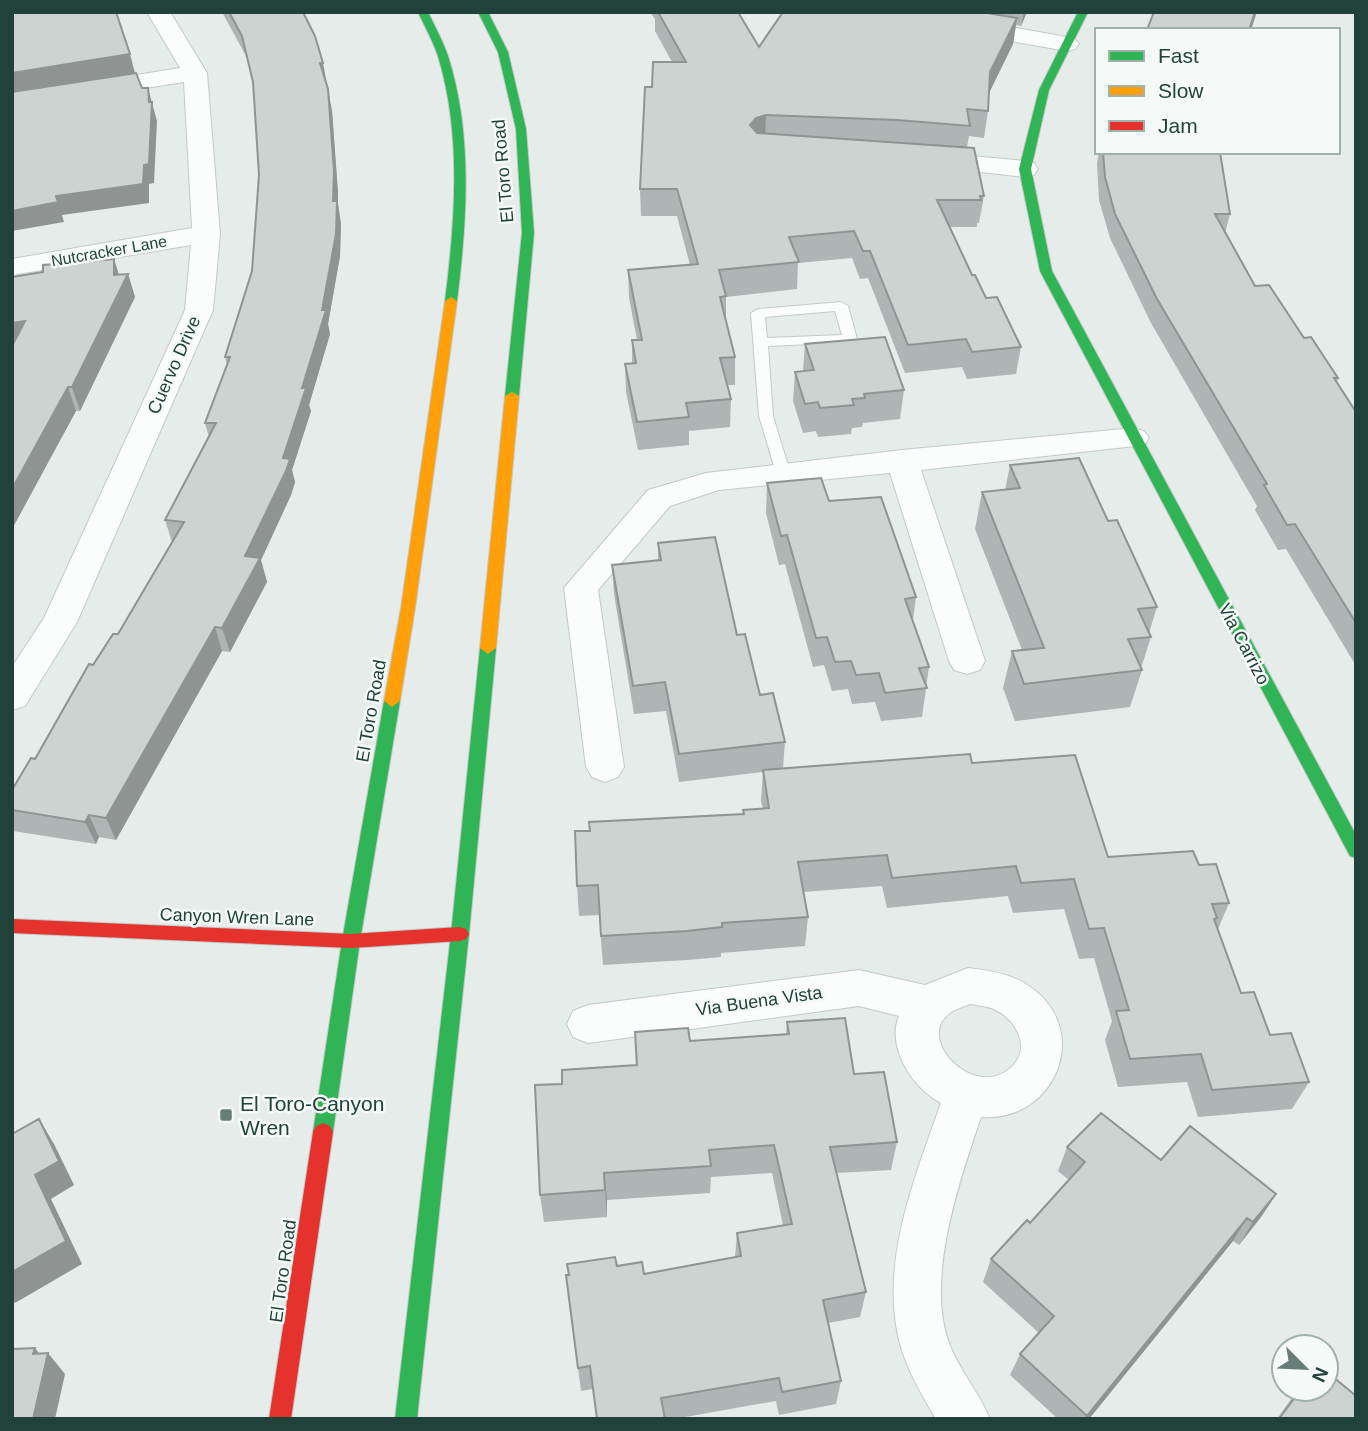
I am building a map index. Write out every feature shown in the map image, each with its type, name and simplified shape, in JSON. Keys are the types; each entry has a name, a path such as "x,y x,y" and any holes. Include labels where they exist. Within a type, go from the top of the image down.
{"main road":[{"name":"El Toro Road","path":"280,1419 351,941 408,608 460,238 458,135 444,59 423,12"},
{"name":"El Toro Road","path":"406,1419 460,934 528,233 521,129 503,52 483,12"},
{"name":"Via Carrizo","path":"1083,12 1044,90 1025,169 1046,271 1356,851"},
{"name":"Canyon Wren Lane","path":"12,926 351,941 460,934"}],"street":[{"name":"Cuervo Drive","path":"12,696 60,622 199,310 206,234 195,73 158,12"},
{"path":"885,12 1067,44"},
{"path":"12,102 195,73"},
{"path":"907,159 1025,169"},
{"name":"Nutcracker Lane","path":"12,267 206,234"},
{"path":"605,767 581,587 659,498 717,480 1133,438"},
{"path":"902,460 967,661"},
{"path":"968,986 992,989 1014,999 1032,1016 1042,1036 1042,1059 1032,1078 1015,1092 992,1097 966,1095 943,1083 926,1065 917,1044 918,1022 928,1004 946,991 968,986"},
{"name":"Via Buena Vista","path":"588,1024 859,988 928,1004"},
{"path":"965,1419 924,1341 918,1297 920,1259 933,1202 966,1095"}],"lane":[{"path":"761,342 850,339 841,306 758,313 766,415 782,472"}],"building":[{"path":"12,12 116,12 130,54 12,73"},
{"path":"229,12 303,12 315,36 328,89 334,171 333,201 337,201 336,234 322,310 326,310 302,388 306,388 283,458 290,459 245,556 260,558 222,628 215,627 106,818 89,815 85,822 12,810 12,790 31,758 35,759 89,664 93,665 113,634 118,634 184,522 165,520 216,423 205,423 230,357 225,357 252,271 259,175 253,82 242,36"},
{"path":"658,12 738,12 759,47 783,12 981,12 1017,18 990,72 988,111 967,109 970,126 766,115 756,118 750,125 757,133 974,148 984,196 980,196 981,200 937,200 972,275 975,275 986,298 997,297 1021,347 972,352 966,339 908,345 870,251 863,251 854,231 789,237 799,262 719,270 726,296 720,297 735,357 720,358 731,399 686,403 689,417 637,422 625,364 636,363 632,340 642,340 628,270 698,264 677,189 640,189 645,87 652,87 653,62 686,62"},
{"path":"1154,12 1255,12 1250,28 1148,28"},
{"path":"136,73 142,88 148,88 149,102 152,102 149,164 144,165 143,184 56,196 58,202 12,211 12,92"},
{"path":"1103,154 1220,154 1230,214 1215,214 1255,286 1269,285 1304,338 1311,337 1356,412 1356,623 1295,524 1287,525 1264,485 1267,484 1157,299 1115,214 1105,177"},
{"path":"114,259 114,275 128,274 72,387 68,387 12,489 12,346 25,321 12,323 12,277 43,272 43,265"},
{"path":"885,337 904,390 864,394 865,398 852,399 854,405 820,408 818,402 805,404 795,372 814,370 805,344"},
{"path":"1079,458 1108,521 1117,520 1157,607 1138,609 1151,637 1128,639 1142,670 1024,684 1012,651 1044,648 982,492 1020,488 1010,465"},
{"path":"821,478 829,501 881,497 916,597 905,599 929,667 919,668 927,688 885,693 879,673 856,675 851,661 835,662 827,637 816,638 787,535 781,536 767,483"},
{"path":"715,537 737,635 745,634 760,695 773,693 785,742 679,754 665,682 633,686 612,565 661,560 658,543"},
{"path":"970,754 972,763 1075,755 1108,857 1193,851 1199,865 1216,864 1229,903 1212,904 1217,918 1214,919 1241,993 1254,992 1270,1035 1291,1033 1309,1082 1212,1090 1201,1054 1130,1059 1116,1011 1129,1010 1104,928 1089,929 1074,879 1021,883 1016,866 892,878 887,855 798,862 808,917 722,923 722,927 687,931 601,936 598,885 577,886 575,831 590,831 589,822 744,814 743,810 769,808 763,770"},
{"path":"845,1018 854,1074 884,1072 897,1142 830,1147 866,1292 823,1300 841,1381 782,1392 779,1378 661,1398 665,1419 597,1419 590,1366 578,1368 566,1275 569,1275 567,1264 615,1257 617,1266 642,1262 644,1274 741,1256 737,1233 792,1224 774,1145 709,1150 711,1166 604,1173 605,1190 540,1195 535,1085 562,1084 562,1070 637,1065 635,1032 688,1028 690,1041 789,1034 787,1022"},
{"path":"1101,1113 1161,1160 1190,1126 1276,1194 1253,1222 1247,1218 1087,1416 1020,1354 1054,1316 991,1259 1027,1220 1030,1223 1085,1162 1067,1147"},
{"path":"39,1119 59,1161 35,1175 66,1241 12,1272 12,1134"},
{"path":"35,1348 33,1354 48,1353 33,1419 12,1419 12,1349"},
{"path":"1340,1383 1356,1396 1356,1419 1279,1419 1291,1403 1340,1403"}],"traffic: fast":[{"path":"423,12 442,55 456,121 460,181 458,241 451,301"},
{"path":"483,12 503,52 521,129 528,233 512,396"},
{"path":"1083,12 1044,90 1025,169 1046,271 1356,851"},
{"path":"406,1419 460,934 488,648"},
{"path":"323,1132 351,941 392,701"}],"traffic: slow":[{"path":"392,701 408,608 451,301"},
{"path":"488,648 512,396"}],"traffic: jam":[{"path":"12,926 351,941 460,934"},
{"path":"280,1419 323,1132"}],"place":[{"name":"El Toro-Canyon Wren","path":"226,1115"}]}
